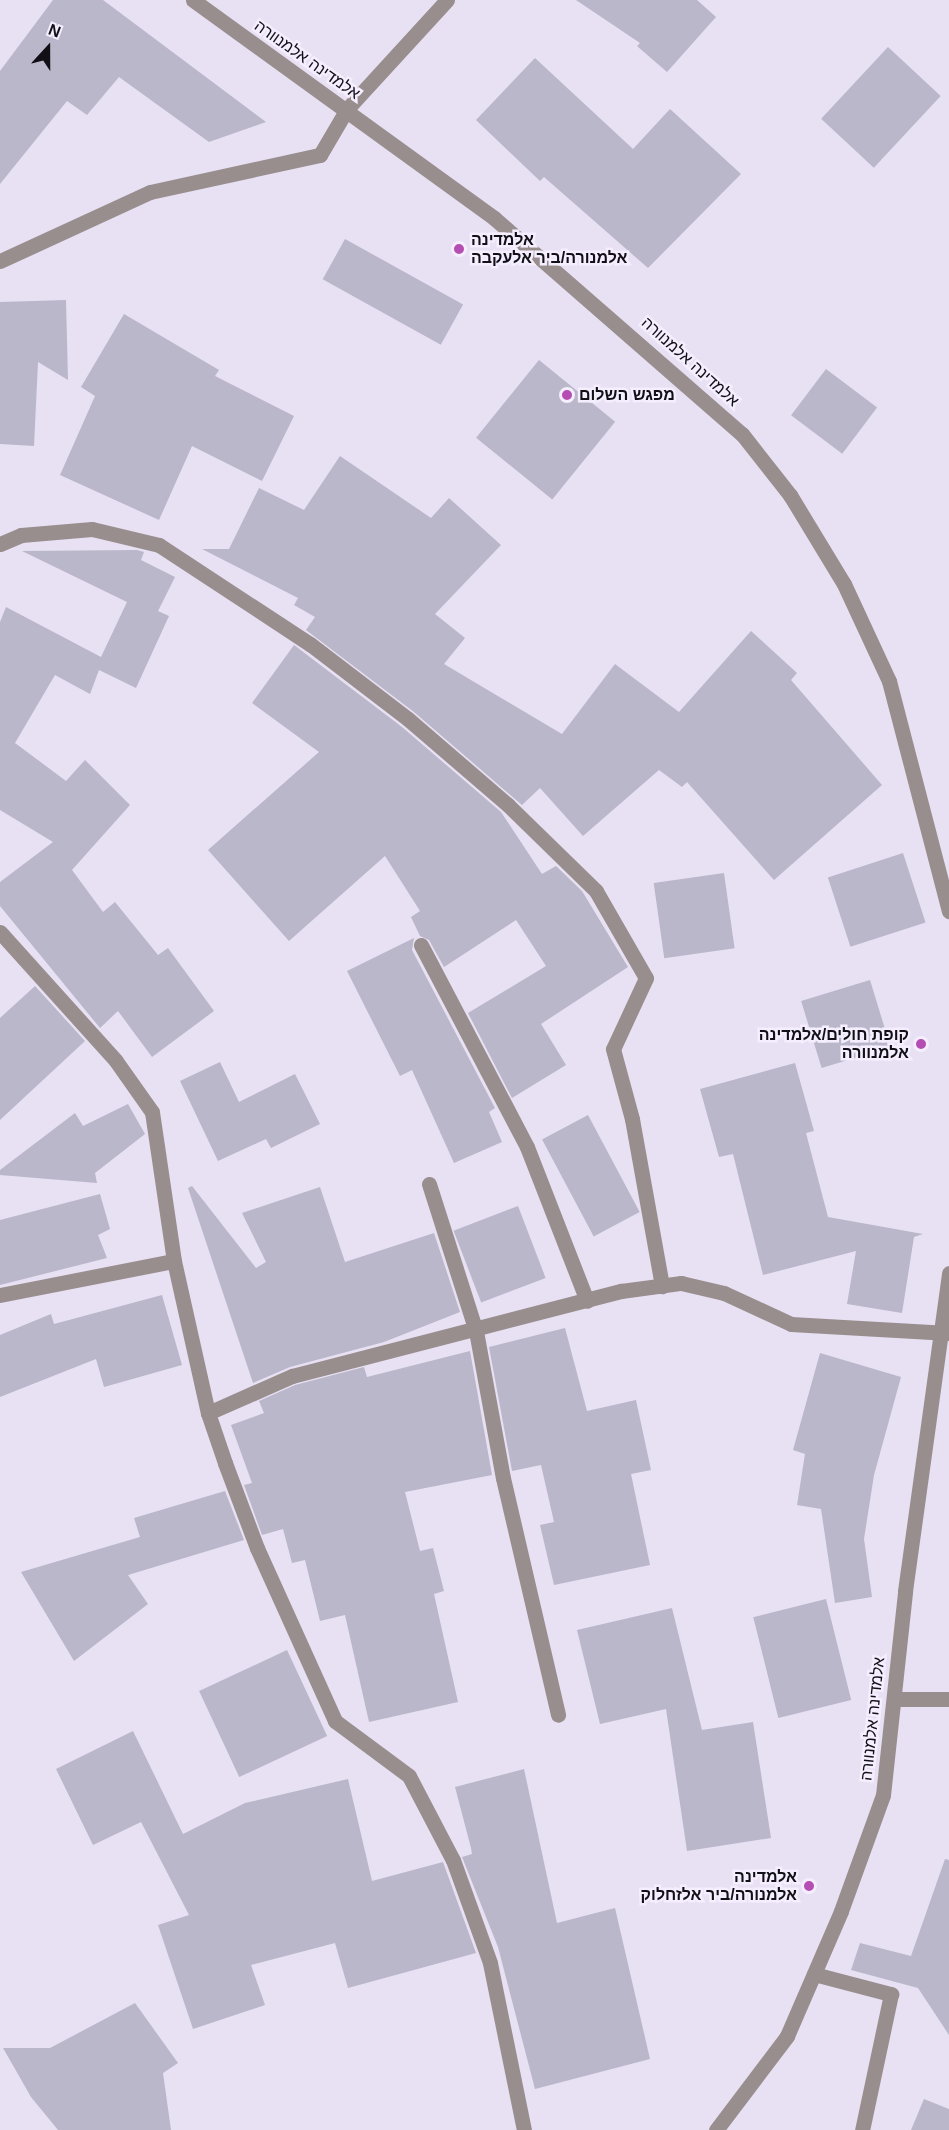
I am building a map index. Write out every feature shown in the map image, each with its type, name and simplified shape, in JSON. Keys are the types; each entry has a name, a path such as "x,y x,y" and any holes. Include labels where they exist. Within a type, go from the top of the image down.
{"street":[{"name":"אלמדינה אלמנוורה","path":"193,0 347,109 494,218 653,352 742,434 790,495 844,584 889,681 949,911"},
{"path":"0,261 150,192 320,155 347,109 447,0"},
{"path":"0,544 21,535 92,530 159,545 310,644 408,719 508,805 596,891 646,978 613,1049 632,1119 662,1286"},
{"path":"0,932 116,1061 152,1112 174,1261 208,1413 257,1548 335,1721 409,1776 453,1860 490,1963 524,2130"},
{"path":"421,945 527,1147 587,1301"},
{"path":"429,1184 476,1331 503,1478 558,1715"},
{"path":"0,1295 174,1261"},
{"name":"אלמדינה אלמנוורה","path":"716,2130 786,2036 814,1974 883,1795 894,1699 946,1332 949,1273"},
{"path":"208,1413 292,1376 587,1301 681,1283 724,1293 790,1324 946,1332"},
{"path":"894,1699 949,1699"},
{"path":"814,1974 891,1994 862,2130"}],"building":[{"path":"53,0 103,0 266,122 209,142 119,77 87,115 67,101 0,184 0,71"},
{"path":"576,0 697,0 716,17 667,72 637,46 640,43"},
{"path":"888,47 941,96 874,168 821,119"},
{"path":"535,58 633,149 670,109 741,174 648,268 544,177 540,181 476,120"},
{"path":"345,239 463,304 441,345 323,279"},
{"path":"66,300 68,380 38,362 34,446 0,444 0,302"},
{"path":"124,314 219,370 215,376 294,416 262,481 192,446 159,520 60,475 95,396 81,387"},
{"path":"539,360 615,422 552,499 476,438"},
{"path":"826,369 877,408 842,454 791,415"},
{"path":"340,456 431,518 449,498 501,545 435,614 465,638 444,664 562,734 615,664 679,712 751,631 797,673 791,680 882,785 774,880 687,782 682,787 659,770 583,836 540,788 522,805 414,712 306,630 315,617 294,605 298,598 202,549 229,549 259,488 304,510"},
{"path":"137,550 144,552 141,560 175,577 158,611 169,616 136,688 99,670 90,694 55,675 15,743 66,781 85,760 130,805 72,870 103,912 115,902 158,955 168,948 214,1011 152,1057 118,1011 100,1028 0,906 0,882 53,842 0,810 0,622 6,607 101,657 127,602 22,551"},
{"path":"294,645 402,727 501,812 542,874 556,866 582,891 628,967 541,1024 566,1065 512,1098 468,1013 546,966 516,920 444,967 429,940 420,936 411,917 420,911 385,856 289,941 208,850 319,752 252,703"},
{"path":"903,853 926,922 850,947 828,877"},
{"path":"724,873 735,948 664,958 654,883"},
{"path":"414,938 412,950 495,1108 489,1112 502,1142 454,1163 412,1070 400,1076 347,971"},
{"path":"870,980 890,1047 822,1068 801,1001"},
{"path":"35,986 85,1041 0,1120 0,1018"},
{"path":"220,1062 239,1102 295,1074 320,1124 271,1148 266,1139 218,1161 180,1081"},
{"path":"795,1063 814,1131 806,1133 828,1217 923,1234 914,1237 902,1313 847,1304 856,1251 763,1275 733,1154 719,1157 700,1089"},
{"path":"128,1104 145,1134 95,1173 97,1183 0,1175 0,1170 75,1113 83,1126"},
{"path":"588,1115 640,1212 594,1237 542,1139"},
{"path":"192,1186 256,1268 266,1262 242,1213 320,1187 345,1262 434,1233 460,1312 384,1342 290,1367 253,1383 188,1188"},
{"path":"100,1194 110,1229 98,1235 107,1258 0,1285 0,1220"},
{"path":"518,1206 546,1278 481,1303 454,1231"},
{"path":"162,1295 182,1365 104,1387 96,1359 0,1397 0,1335 51,1314 54,1324"},
{"path":"565,1328 587,1411 636,1400 651,1470 631,1474 650,1565 554,1585 540,1525 554,1522 541,1465 512,1471 489,1347"},
{"path":"470,1351 492,1475 405,1492 420,1551 433,1548 444,1591 434,1594 458,1702 369,1722 345,1615 320,1621 305,1560 292,1563 283,1529 262,1535 244,1485 252,1483 231,1425 264,1413 259,1401 295,1385 364,1367 367,1377"},
{"path":"820,1353 901,1377 874,1475 864,1539 872,1597 835,1603 821,1509 797,1505 805,1454 793,1450"},
{"path":"225,1491 244,1540 128,1575 148,1604 74,1661 21,1572 140,1537 134,1518"},
{"path":"826,1599 851,1700 778,1718 753,1617"},
{"path":"672,1608 702,1730 753,1722 771,1838 687,1851 666,1709 600,1724 577,1630"},
{"path":"287,1650 327,1736 239,1777 199,1691"},
{"path":"133,1731 183,1834 245,1803 348,1779 372,1881 443,1862 476,1953 348,1988 335,1943 251,1965 265,2005 193,2029 158,1925 189,1915 141,1822 93,1845 56,1769"},
{"path":"524,1769 557,1923 615,1908 650,2059 535,2089 498,1947 462,1857 472,1854 455,1787"},
{"path":"945,1859 949,1860 949,2035 918,1988 851,1970 860,1943 911,1956"},
{"path":"135,2003 178,2063 163,2073 171,2130 58,2130 31,2097 3,2048 50,2048"},
{"path":"924,2099 949,2109 949,2130 911,2130"}],"place":[{"name":"אלמדינה אלמנורה/ביר אלעקבה","path":"459,249"},
{"name":"מפגש השלום","path":"567,395"},
{"name":"קופת חולים/אלמדינה אלמנוורה","path":"921,1044"},
{"name":"אלמדינה אלמנורה/ביר אלזחלוק","path":"809,1886"}]}
